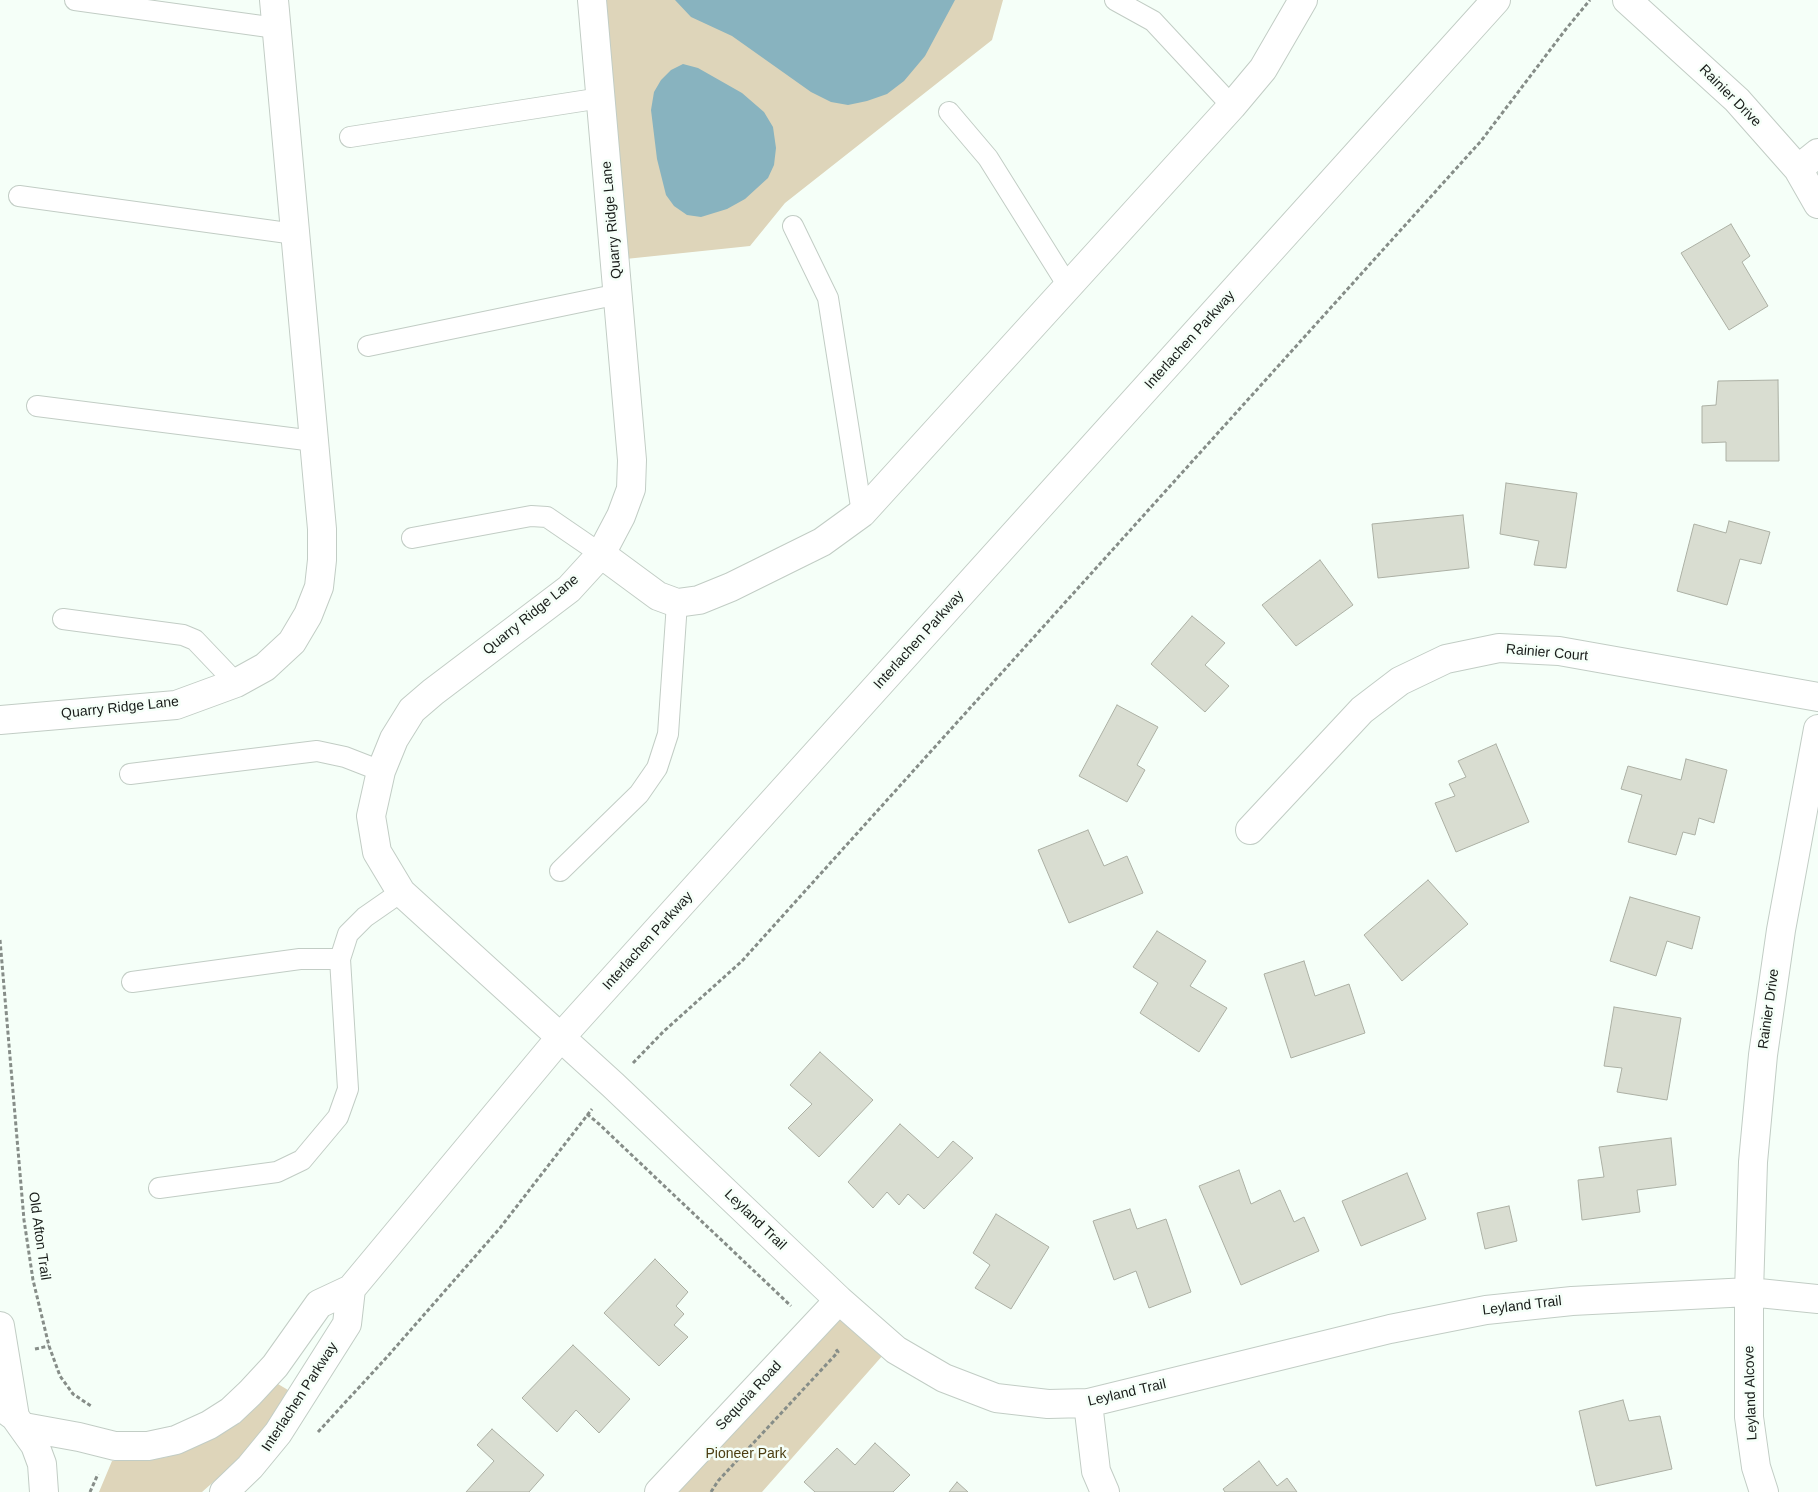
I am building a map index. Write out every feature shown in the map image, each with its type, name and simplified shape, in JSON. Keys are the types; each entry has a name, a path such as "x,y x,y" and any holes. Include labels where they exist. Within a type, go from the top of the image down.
{"street":[{"name":"Quarry Ridge Lane","path":"0,720 176,705 236,683 265,667 292,642 308,615 319,587 322,560 322,529 274,0"},
{"name":"Quarry Ridge Lane","path":"560,1038 401,892 377,852 371,816 381,771 394,739 412,710 569,589 601,554 621,516 631,489 632,460 619,294 592,0"},
{"path":"601,554 658,596 677,603 699,600 732,587 822,542 862,513 1232,106 1263,69 1304,0"},
{"name":"Interlachen Parkway","path":"13,1417 124,1447 157,1444 186,1436 217,1420 244,1399 275,1366 319,1304 351,1289 560,1038 1496,0"},
{"name":"Rainier Drive","path":"1627,0 1736,100 1808,161 1818,204"},
{"name":"Rainier Court","path":"1250,830 1362,710 1400,681 1446,659 1499,648 1559,652 1818,697"},
{"name":"Rainier Drive","path":"1748,1292 1753,1162 1763,1055 1781,930 1818,730"},
{"name":"Leyland Trail","path":"560,1038 613,1085 840,1300 896,1350 944,1378 996,1398 1048,1404 1088,1403 1390,1329 1486,1310 1572,1301 1748,1292 1818,1299"},
{"name":"Interlachen Parkway","path":"224,1492 250,1467 275,1438 348,1324 351,1289"},
{"name":"Leyland Alcove","path":"1748,1292 1749,1417 1756,1468 1764,1492"},
{"name":"Sequoia Road","path":"659,1492 840,1300"},
{"path":"0,1326 13,1417 30,1436 39,1454 44,1492"},
{"path":"1088,1403 1096,1471 1105,1492"}],"lane":[{"path":"75,0 276,28"},
{"path":"1116,0 1152,21 1232,106"},
{"path":"350,137 601,98"},
{"path":"950,112 988,158 1068,286"},
{"path":"19,196 295,234"},
{"path":"794,226 828,298 862,513"},
{"path":"368,346 619,294"},
{"path":"37,406 314,441"},
{"path":"412,538 531,516 547,517 601,554"},
{"path":"560,871 639,794 657,768 668,734 677,603"},
{"path":"63,618 183,635 196,640 236,683"},
{"path":"130,774 317,751 345,757 381,771"},
{"path":"159,1188 277,1172 302,1160 338,1117 348,1089 340,959 348,934 365,917 401,892"},
{"path":"132,982 300,959 340,959"}],"path":[{"path":"313,1438 500,1228 587,1114 613,1085 663,1032 742,961 1462,164 1590,0"},
{"name":"Old Afton Trail","path":"0,940 24,1220 33,1280 49,1346 60,1376 78,1399 99,1410"},
{"path":"587,1114 838,1352 718,1481 711,1492"}],"green space":[{"path":"592,0 1003,0 992,40 785,203 750,246 616,260"},
{"name":"Pioneer Park","path":"839,1300 891,1346 762,1492 659,1492"},
{"path":"278,1384 288,1390 262,1432 235,1463 202,1492 99,1492 112,1461 145,1461 167,1457 192,1448 224,1432 244,1418"}],"water":[{"path":"675,0 955,0 925,56 904,81 887,94 848,105 831,102 811,92 732,36 691,17"},
{"path":"683,64 698,68 742,93 764,112 773,127 776,148 774,165 768,178 745,199 727,209 701,217 687,215 674,206 666,195 657,159 651,110 654,92 661,80 671,70"}],"building":[{"path":"1731,224 1750,256 1742,262 1768,306 1729,330 1681,253"},
{"path":"1778,380 1779,461 1726,461 1726,442 1702,443 1702,406 1716,405 1718,381"},
{"path":"1506,483 1577,493 1566,568 1534,565 1539,541 1500,534"},
{"path":"1463,515 1469,568 1378,578 1372,524"},
{"path":"1729,521 1770,532 1761,564 1740,559 1727,605 1677,591 1694,524 1726,533"},
{"path":"1320,560 1353,605 1296,646 1262,605"},
{"path":"1192,616 1225,643 1205,665 1229,686 1205,712 1151,664"},
{"path":"1117,705 1158,727 1137,765 1145,770 1127,802 1079,776"},
{"path":"1496,744 1529,822 1456,852 1435,803 1455,796 1449,784 1466,777 1458,761"},
{"path":"1686,759 1727,770 1714,823 1699,818 1695,835 1683,832 1676,855 1628,842 1642,795 1621,789 1628,766 1681,780"},
{"path":"1088,830 1104,866 1127,856 1143,893 1069,923 1038,850"},
{"path":"1428,880 1468,924 1402,981 1364,935"},
{"path":"1630,897 1700,917 1692,949 1667,941 1656,976 1610,961"},
{"path":"1157,931 1206,961 1190,986 1227,1008 1199,1052 1140,1013 1158,983 1133,967"},
{"path":"1304,961 1315,996 1349,984 1365,1033 1291,1058 1264,974"},
{"path":"1614,1007 1681,1018 1667,1100 1617,1092 1622,1068 1604,1066"},
{"path":"820,1052 873,1100 819,1157 788,1128 812,1104 790,1085"},
{"path":"900,1124 938,1158 953,1141 973,1158 924,1209 908,1194 899,1205 887,1192 873,1208 848,1182"},
{"path":"1671,1138 1676,1185 1637,1190 1640,1212 1582,1220 1578,1180 1604,1177 1599,1147"},
{"path":"1239,1170 1251,1204 1280,1190 1294,1222 1304,1217 1319,1251 1241,1285 1199,1186"},
{"path":"1407,1173 1426,1219 1361,1246 1342,1201"},
{"path":"1509,1206 1517,1241 1485,1249 1477,1213"},
{"path":"1130,1209 1137,1229 1166,1219 1191,1292 1149,1308 1136,1271 1114,1280 1093,1221"},
{"path":"996,1214 1049,1247 1011,1309 975,1288 990,1265 973,1253"},
{"path":"655,1259 688,1292 676,1306 684,1314 674,1325 688,1337 659,1366 604,1313"},
{"path":"573,1345 630,1399 599,1433 576,1410 557,1432 522,1398"},
{"path":"1623,1400 1629,1421 1660,1416 1672,1469 1596,1486 1579,1411"},
{"path":"492,1429 544,1475 529,1492 466,1492 494,1461 477,1445"},
{"path":"875,1443 910,1475 893,1492 815,1492 804,1482 837,1448 855,1465"},
{"path":"1259,1461 1277,1486 1287,1478 1297,1492 1225,1492 1223,1489"},
{"path":"957,1482 968,1492 949,1492"}]}
